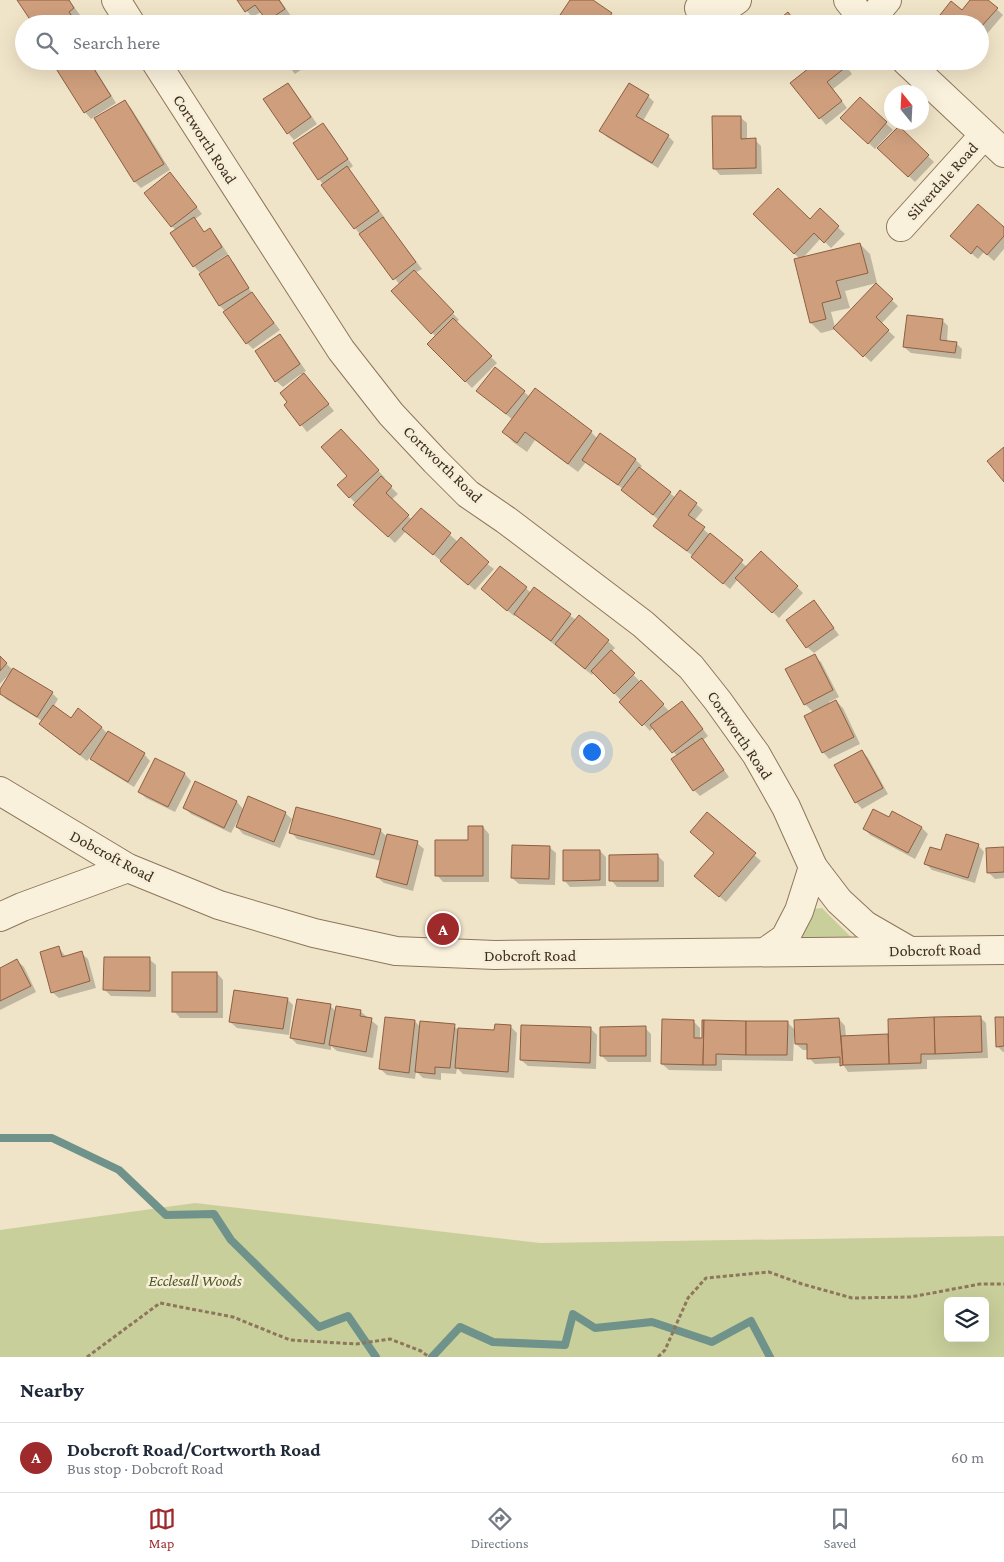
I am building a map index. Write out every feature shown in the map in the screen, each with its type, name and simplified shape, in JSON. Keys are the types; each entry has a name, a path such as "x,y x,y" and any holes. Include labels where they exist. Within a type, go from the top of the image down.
{"street":[{"path":"116,0 125,15"},
{"path":"699,8 710,13 724,9 737,0"},
{"path":"848,0 860,15"},
{"path":"874,15 887,0"},
{"name":"Cortworth Road","path":"161,70 341,350 391,414 468,494 506,520 643,624 691,667 756,754 786,807 813,867 839,901 865,925 910,951"},
{"name":"Silverdale Road","path":"915,70 1004,153"},
{"name":"Silverdale Road","path":"900,227 984,135"},
{"name":"Dobcroft Road","path":"0,791 128,868 219,905 314,933 396,951 495,955 1004,950"},
{"path":"765,952 785,938 799,911 813,867"},
{"path":"0,917 128,868"}],"path":[{"path":"658,1357 665,1350 688,1298 706,1278 769,1272 802,1284 852,1298 911,1297 980,1284 1004,1284"},
{"path":"86,1357 160,1303 233,1317 290,1340 356,1344 390,1339 429,1357"}],"green space":[{"path":"822,908 852,938 799,942 813,909"},
{"name":"Ecclesall Woods","path":"195,1203 540,1243 1004,1236 1004,1357 0,1357 0,1230"}],"building":[{"path":"17,0 69,0 74,8 69,12 71,15 27,15"},
{"path":"237,0 279,0 285,9 276,15 262,15 255,5 245,12"},
{"path":"570,0 593,0 612,13 611,15 560,15"},
{"path":"970,0 988,0 998,8 989,18 989,15 940,15 951,1 962,10"},
{"path":"57,70 95,70 111,96 84,113"},
{"path":"807,70 842,70 827,82 842,101 819,119 790,83"},
{"path":"288,83 311,117 287,134 263,99"},
{"path":"629,83 649,95 636,116 669,135 652,163 599,131"},
{"path":"860,97 884,119 884,125 868,144 840,118"},
{"path":"125,100 164,164 134,182 94,118"},
{"path":"712,116 741,116 741,139 756,138 756,168 713,169"},
{"path":"323,123 348,159 318,180 293,143"},
{"path":"895,130 903,130 929,155 908,177 877,148"},
{"path":"347,166 379,211 354,229 321,185"},
{"path":"170,172 197,207 171,227 144,193"},
{"path":"778,188 810,219 820,208 839,226 824,243 814,233 794,254 753,214"},
{"path":"978,204 1004,227 1004,236 987,255 977,246 971,254 950,236"},
{"path":"194,217 204,232 210,228 222,247 193,267 170,233"},
{"path":"383,217 416,262 393,280 359,234"},
{"path":"860,243 868,273 836,281 841,298 822,303 826,319 810,323 794,259"},
{"path":"228,255 249,288 219,306 199,274"},
{"path":"414,270 454,312 431,334 391,291"},
{"path":"876,283 893,299 876,317 889,330 863,357 833,328"},
{"path":"252,292 274,323 246,344 223,312"},
{"path":"907,315 943,319 940,340 957,342 955,353 903,347"},
{"path":"453,318 492,356 465,382 427,344"},
{"path":"280,334 300,364 275,382 255,351"},
{"path":"495,367 525,391 506,414 476,391"},
{"path":"304,373 329,404 300,426 284,405 287,402 280,393"},
{"path":"535,388 592,431 568,464 525,432 517,443 502,432"},
{"path":"341,429 379,470 349,498 337,485 347,476 321,447"},
{"path":"600,433 636,459 618,485 582,460"},
{"path":"1004,447 1004,482 987,461"},
{"path":"639,467 671,492 653,515 621,490"},
{"path":"381,476 392,486 386,493 409,515 388,537 353,505"},
{"path":"680,490 697,503 688,515 705,527 687,551 653,526"},
{"path":"421,508 451,533 433,555 402,529"},
{"path":"710,533 743,560 723,584 691,557"},
{"path":"461,537 489,562 468,585 440,561"},
{"path":"761,551 798,586 772,613 735,578"},
{"path":"500,566 527,587 507,611 481,589"},
{"path":"534,587 571,614 551,641 514,614"},
{"path":"814,600 834,628 806,648 786,620"},
{"path":"579,615 609,640 585,669 555,644"},
{"path":"611,650 635,673 614,694 591,671"},
{"path":"815,654 833,690 804,705 785,669"},
{"path":"0,656 7,663 0,671"},
{"path":"13,668 53,692 37,717 0,694 0,689"},
{"path":"641,680 664,704 642,726 619,702"},
{"path":"836,700 854,737 822,753 804,716"},
{"path":"682,701 703,729 672,753 650,725"},
{"path":"53,705 71,718 78,708 102,727 80,755 39,724"},
{"path":"108,731 145,753 128,782 90,759"},
{"path":"702,738 724,770 693,791 671,759"},
{"path":"862,750 883,788 855,803 834,765"},
{"path":"155,758 185,773 168,807 138,792"},
{"path":"195,781 237,801 224,828 183,808"},
{"path":"248,796 286,812 274,842 236,827"},
{"path":"296,807 381,829 374,855 289,833"},
{"path":"873,809 889,817 892,811 922,827 908,853 863,829"},
{"path":"707,812 756,853 719,897 694,876 714,853 690,832"},
{"path":"468,826 483,826 483,876 435,876 435,840 468,840"},
{"path":"387,834 418,841 407,885 376,877"},
{"path":"946,834 979,844 968,878 924,864 930,847 941,850"},
{"path":"512,845 550,846 549,879 511,878"},
{"path":"1004,847 1004,872 987,873 986,848"},
{"path":"563,850 600,850 600,880 563,881"},
{"path":"658,854 658,881 609,881 609,855"},
{"path":"59,946 62,957 82,951 90,981 51,993 40,952"},
{"path":"104,957 150,957 150,991 103,990"},
{"path":"17,959 31,986 0,1001 0,968"},
{"path":"172,972 217,972 217,1012 172,1012"},
{"path":"234,990 288,998 283,1029 229,1022"},
{"path":"297,999 331,1004 324,1044 290,1038"},
{"path":"336,1006 361,1010 360,1016 372,1018 366,1052 329,1045"},
{"path":"981,1016 982,1052 935,1054 934,1017"},
{"path":"385,1017 415,1020 409,1073 379,1069"},
{"path":"934,1017 935,1054 921,1054 921,1063 889,1064 888,1019"},
{"path":"995,1017 1004,1017 1004,1046 996,1047"},
{"path":"839,1018 843,1065 840,1066 840,1057 807,1059 807,1044 795,1044 794,1020"},
{"path":"662,1019 694,1020 694,1038 702,1038 702,1020 704,1020 703,1065 661,1064"},
{"path":"704,1020 746,1021 746,1055 716,1054 716,1065 703,1065"},
{"path":"420,1021 455,1024 450,1068 435,1067 435,1074 415,1072"},
{"path":"746,1021 788,1021 787,1055 746,1055"},
{"path":"495,1024 511,1025 508,1072 455,1068 458,1028 494,1030"},
{"path":"521,1025 591,1027 590,1063 520,1060"},
{"path":"646,1026 646,1056 600,1056 600,1027"},
{"path":"888,1034 889,1064 843,1065 841,1036"}],"waterway":[{"path":"0,1138 52,1138 119,1170 166,1215 214,1214 231,1240 319,1327 348,1316 376,1357"},
{"path":"432,1357 460,1327 493,1342 565,1345 573,1314 595,1328 652,1322 712,1342 751,1321 770,1357"}],"place":[{"name":"Dobcroft Road/Cortworth Road","path":"443,929"}]}
